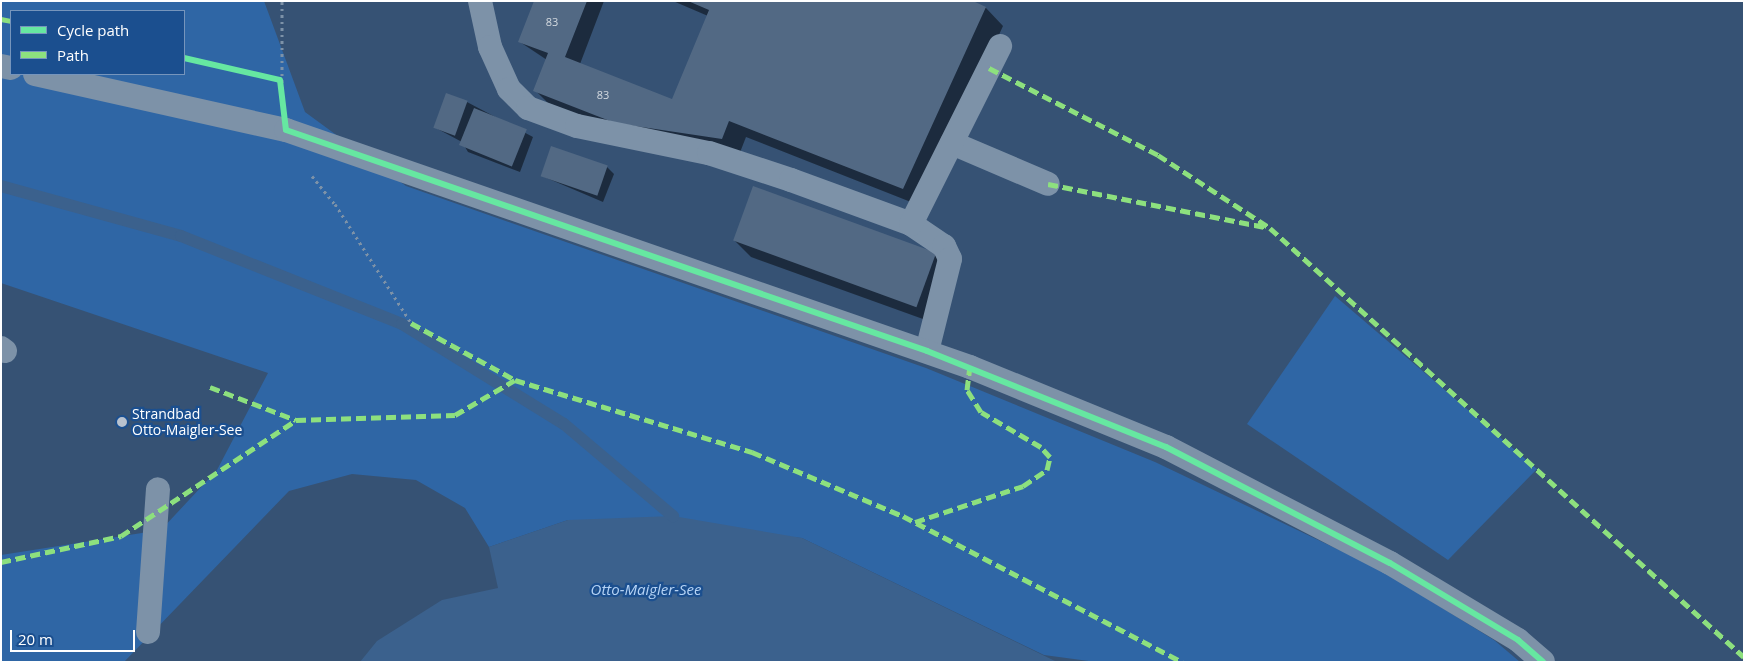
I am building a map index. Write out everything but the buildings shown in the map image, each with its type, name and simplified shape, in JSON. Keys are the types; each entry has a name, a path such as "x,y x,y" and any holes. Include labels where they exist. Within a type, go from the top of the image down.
{"lane":[{"path":"480,1 490,47 509,89 528,108 577,126 709,153 911,224 944,246 950,259 927,351"},
{"path":"911,224 1000,46"},
{"path":"39,75 286,130 927,351 1166,447 1390,564 1518,640 1543,662"},
{"path":"952,143 1048,184"},
{"path":"148,632 158,489"}],"path":[{"path":"280,80 282,1"},
{"path":"286,130 306,170 335,204 410,323"}],"shaded area":[{"path":"1,1 264,1 305,112 406,186 926,368 1155,462 1379,569 1494,640 1520,662 1096,662 1044,655 802,538 568,520 489,547 465,508 416,480 352,474 289,491 124,662 1,662 1,555 161,530 217,470 268,373 1,283"},
{"path":"1335,296 1537,469 1448,560 1247,424"}],"water":[{"name":"Otto-Maigler-See","path":"673,516 802,538 1057,662 360,662 377,641 442,600 498,588 489,547 568,520"}],"waterway":[{"path":"1,186 181,236 402,324 564,424 673,516"}],"marked path":[{"path":"1,19 10,21"},
{"path":"989,68 1158,155 1270,228 1744,657"},
{"path":"1048,184 1265,227"},
{"path":"411,323 515,380 752,452 903,516 1182,662"},
{"path":"915,522 1023,486 1047,470 1050,457 1041,447 981,412 967,390 970,367"},
{"path":"1,562 121,536 296,420 455,415 515,380"},
{"path":"210,387 296,420"}],"cycle path":[{"path":"185,58 280,80 286,130 927,351 1166,447 1390,563 1518,640 1543,662"}],"place":[{"name":"Strandbad Otto-Maigler-See","path":"122,422"}]}
